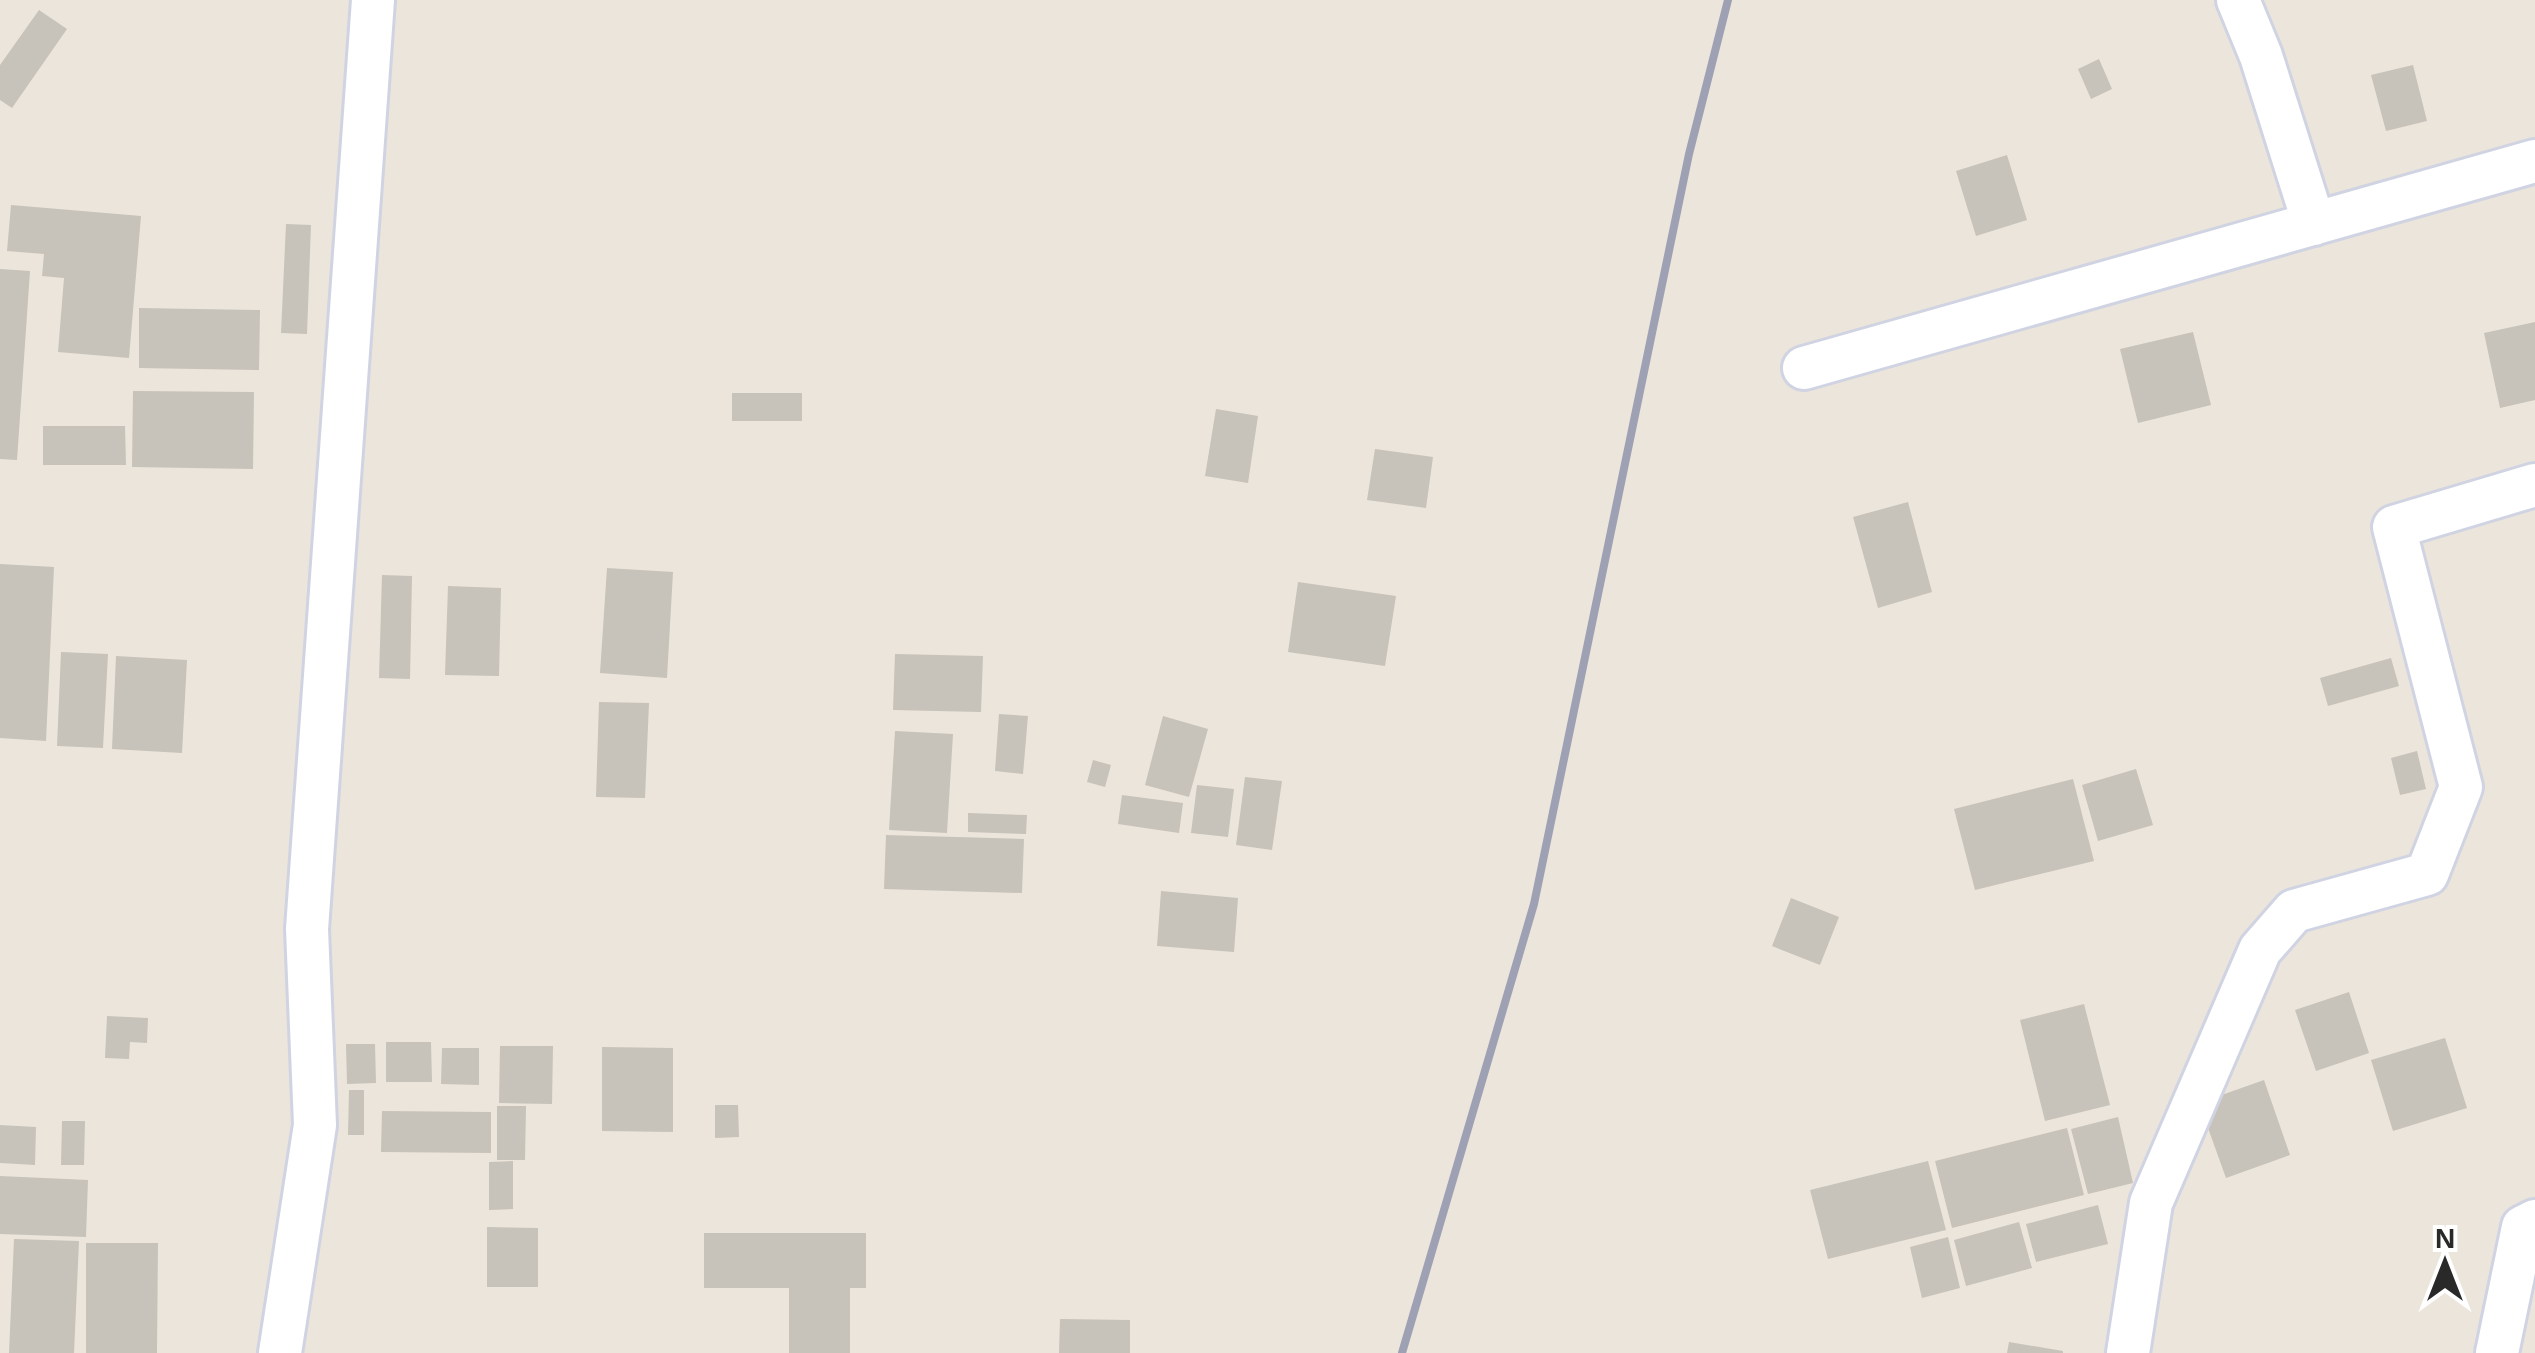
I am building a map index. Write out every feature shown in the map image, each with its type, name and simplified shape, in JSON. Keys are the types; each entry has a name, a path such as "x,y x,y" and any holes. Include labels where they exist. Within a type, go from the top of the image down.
{"street":[{"path":"280,1353 315,1125 307,929 373,0"},
{"path":"2238,0 2261,56 2314,224"},
{"path":"1804,368 2535,161"},
{"path":"2128,1353 2151,1203 2260,950 2294,912 2427,874 2461,787 2394,527 2535,485"},
{"path":"2497,1353 2522,1228 2535,1221"}],"building":[{"path":"39,10 67,29 12,108 0,100 0,65"},
{"path":"2099,59 2112,89 2091,99 2078,69"},
{"path":"2413,65 2427,121 2386,131 2371,75"},
{"path":"2007,155 2027,220 1976,236 1956,171"},
{"path":"11,205 141,216 129,358 58,352 64,278 42,276 44,254 7,251"},
{"path":"286,224 311,225 307,334 281,333"},
{"path":"0,269 30,271 17,460 0,459"},
{"path":"139,308 260,310 259,370 139,368"},
{"path":"2535,322 2535,400 2500,408 2484,333"},
{"path":"2193,332 2211,405 2138,423 2120,349"},
{"path":"133,391 254,392 253,469 132,467"},
{"path":"732,393 802,393 802,421 732,421"},
{"path":"1216,409 1258,416 1248,483 1205,476"},
{"path":"43,426 125,426 126,465 43,465"},
{"path":"1375,449 1433,457 1426,508 1367,500"},
{"path":"1908,502 1932,592 1878,608 1853,517"},
{"path":"0,564 54,567 46,741 0,738"},
{"path":"607,568 673,572 667,678 600,673"},
{"path":"382,575 412,576 410,679 379,678"},
{"path":"1298,582 1396,596 1385,666 1288,652"},
{"path":"448,586 501,588 499,676 445,675"},
{"path":"61,652 108,654 103,748 57,746"},
{"path":"895,654 983,656 981,712 893,710"},
{"path":"116,656 187,660 182,753 112,749"},
{"path":"2391,658 2399,686 2328,706 2320,678"},
{"path":"599,702 649,703 645,798 596,797"},
{"path":"999,714 1028,716 1023,774 995,771"},
{"path":"1163,716 1208,729 1189,797 1145,785"},
{"path":"895,731 953,734 947,833 889,830"},
{"path":"2417,751 2426,789 2400,795 2391,758"},
{"path":"1093,760 1111,765 1105,787 1087,782"},
{"path":"2136,769 2153,825 2098,841 2082,785"},
{"path":"1245,777 1282,781 1272,850 1236,845"},
{"path":"2073,779 2094,861 1975,890 1954,809"},
{"path":"1197,785 1234,789 1228,837 1191,833"},
{"path":"1122,795 1183,803 1179,833 1118,824"},
{"path":"968,813 1027,815 1026,834 968,832"},
{"path":"886,835 1024,839 1022,893 884,889"},
{"path":"1161,891 1238,898 1234,952 1157,946"},
{"path":"1791,898 1839,917 1820,965 1772,946"},
{"path":"2349,992 2369,1053 2316,1071 2295,1010"},
{"path":"2084,1004 2110,1105 2045,1121 2020,1020"},
{"path":"107,1016 148,1018 147,1043 130,1042 129,1059 105,1058"},
{"path":"2445,1038 2467,1108 2393,1131 2371,1060"},
{"path":"386,1042 431,1042 432,1082 386,1082"},
{"path":"346,1044 375,1044 376,1083 347,1084"},
{"path":"500,1046 553,1046 552,1104 499,1103"},
{"path":"602,1047 673,1048 673,1132 602,1131"},
{"path":"442,1048 479,1048 479,1085 441,1084"},
{"path":"2264,1080 2290,1155 2226,1178 2199,1103"},
{"path":"349,1090 364,1090 364,1135 348,1135"},
{"path":"715,1105 738,1105 739,1137 715,1138"},
{"path":"497,1106 526,1106 525,1160 497,1160"},
{"path":"382,1111 491,1112 491,1153 381,1152"},
{"path":"2118,1117 2133,1183 2088,1194 2071,1129"},
{"path":"62,1121 85,1121 84,1165 61,1165"},
{"path":"0,1125 36,1127 35,1165 0,1163"},
{"path":"2067,1128 2084,1195 1952,1228 1935,1161"},
{"path":"513,1161 513,1209 489,1210 489,1162"},
{"path":"1928,1161 1946,1230 1828,1259 1810,1190"},
{"path":"0,1176 88,1180 86,1237 0,1234"},
{"path":"2098,1205 2108,1244 2036,1262 2026,1224"},
{"path":"2019,1222 2032,1268 1966,1286 1954,1240"},
{"path":"487,1227 538,1228 538,1287 487,1287"},
{"path":"704,1233 866,1233 866,1288 850,1288 850,1353 789,1353 789,1288 704,1288"},
{"path":"1948,1237 1960,1288 1922,1298 1910,1247"},
{"path":"14,1239 79,1241 74,1353 9,1353"},
{"path":"86,1243 158,1243 157,1353 86,1353"},
{"path":"1060,1319 1130,1320 1130,1353 1059,1353"},
{"path":"2009,1342 2063,1351 2063,1353 2007,1353"}],"railway":[{"path":"1402,1353 1534,904 1689,154 1728,0"}]}
